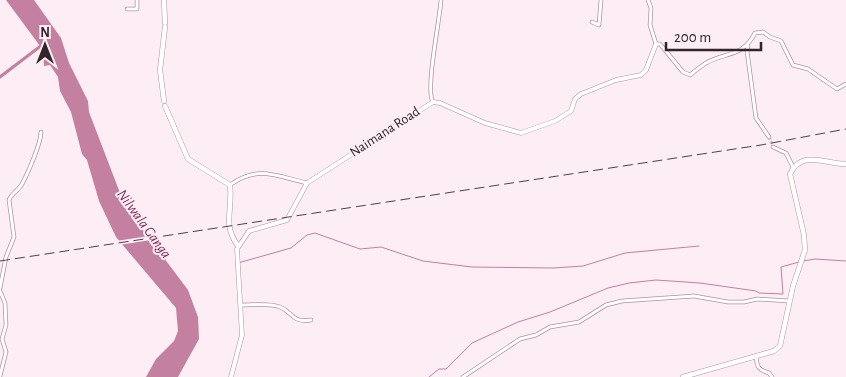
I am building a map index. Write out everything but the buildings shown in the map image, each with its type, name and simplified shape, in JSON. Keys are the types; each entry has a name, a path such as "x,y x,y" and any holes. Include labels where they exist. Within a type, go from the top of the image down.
{"main road":[{"path":"164,0 165,25 160,70 165,104 188,159 230,185 228,232 238,246"},
{"path":"683,377 774,351 780,346 789,301 804,250 804,235 790,174 797,163 809,159 817,158 834,164 846,164"}],"street":[{"path":"127,9 137,9 137,0"},
{"path":"433,102 429,93 433,78 435,32 441,0"},
{"path":"592,22 600,25 599,4 601,0"},
{"path":"648,0 651,8 650,25 656,44 660,44 683,72 690,75 707,63 724,58 748,46"},
{"path":"769,137 756,118 747,51 755,33 763,32 781,41 793,65 808,69 837,89 846,84"},
{"name":"Naimana Road","path":"238,246 250,231 287,220 307,183 433,102 440,103 485,124 520,133 555,121 571,111 575,99 581,94 616,80 641,76 646,70 656,44"},
{"path":"0,376 6,352 2,339 6,325 5,303 0,290 6,257 14,237 10,200 21,185 35,156 35,148 41,139 41,132"},
{"path":"773,147 786,153 793,167"},
{"path":"230,185 251,173 264,173 307,183"},
{"path":"231,377 242,335 238,246"},
{"path":"464,377 520,340 536,335 550,327 579,322 606,305 622,301 694,296 728,302 744,302 757,299 789,301"},
{"path":"240,305 278,306 290,316 304,321 311,320"},
{"path":"756,356 757,366 772,377"}],"shaded area":[{"path":"6,0 34,0 61,38 69,63 88,101 89,112 125,206 188,290 198,317 199,339 178,377 146,377 156,359 174,341 178,331 176,308 116,237 99,201 87,160 82,154 71,112 60,91 58,77 50,65 44,66 43,50"}],"pier":[{"path":"149,236 151,240 119,245 116,241"}],"waterway":[{"path":"0,77 42,45"},
{"path":"238,263 291,248 307,235 315,233 360,249 381,247 423,261 472,267 553,268 583,266 625,253 699,246"},
{"path":"803,261 815,259 846,261"},
{"path":"429,377 439,369 446,369 472,343 518,322 550,312 608,288 656,280 700,283 759,293 783,294 781,267 799,262"}],"tunnel":[{"path":"769,137 773,147"}],"railway":[{"path":"0,261 761,145 846,129"}],"water label":[{"name":"Nilwala Ganga","path":"144,224"}]}
